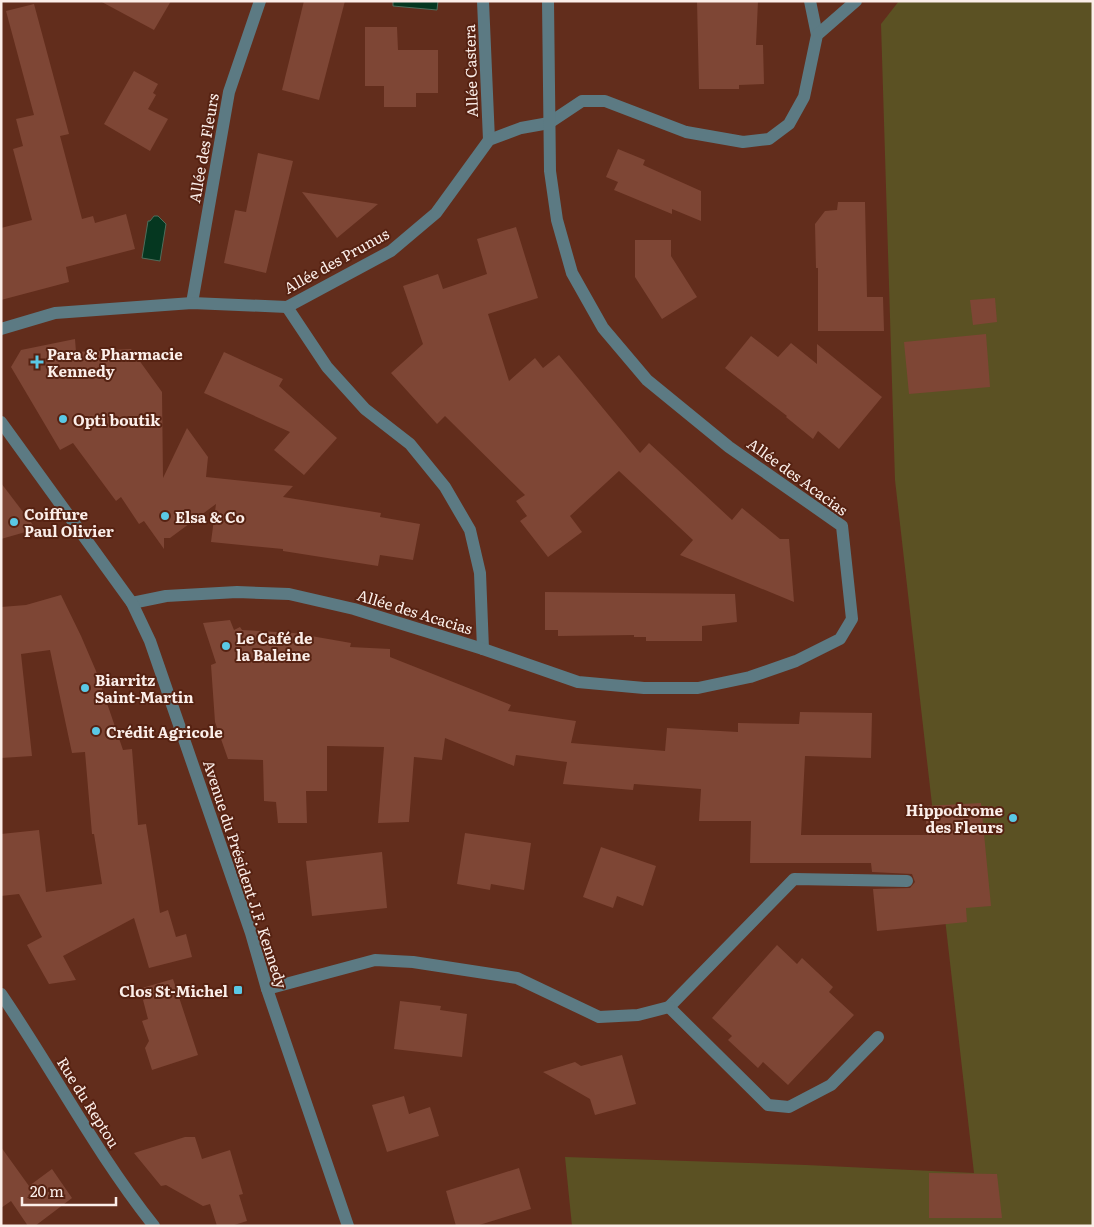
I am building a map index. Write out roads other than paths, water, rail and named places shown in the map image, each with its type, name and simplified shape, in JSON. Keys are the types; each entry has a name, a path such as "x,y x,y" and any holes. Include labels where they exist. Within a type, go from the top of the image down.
{"street":[{"name":"Allée des Fleurs","path":"192,304 229,92 260,1"},
{"name":"Allée Castera","path":"483,1 489,140"},
{"name":"Allée des Acacias","path":"132,603 166,596 210,593 289,594 354,609 482,649 578,682 644,688 698,688 750,677 796,661 840,639 852,618 842,526 730,447 647,380 603,328 572,273 557,220 550,171 548,1"},
{"path":"489,140 521,128 549,123 582,101 605,101 686,132 743,142 769,139 789,124 804,97 817,35 810,1"},
{"path":"817,35 856,1"},
{"name":"Allée des Prunus","path":"1,329 55,313 192,304 287,306 391,251 436,214 489,140"},
{"path":"287,306 327,366 365,409 410,444 445,487 470,530 480,573 482,649"},
{"name":"Avenue du Président J.F. Kennedy","path":"1,422 132,603 150,641 251,933 267,989 348,1226"},
{"path":"267,989 375,960 413,962 517,978 599,1017 638,1015 669,1007 794,879 907,881"},
{"name":"Rue du Reptou","path":"1,994 84,1126 133,1199 154,1226"},
{"path":"669,1007 768,1105 789,1107 831,1085 878,1037"}],"place":[{"name":"Para & Pharmacie Kennedy","path":"37,362"},
{"name":"Opti boutik","path":"63,419"},
{"name":"Elsa & Co","path":"165,516"},
{"name":"Coiffure Paul Olivier","path":"14,522"},
{"name":"Le Café de la Baleine","path":"226,646"},
{"name":"Biarritz Saint-Martin","path":"85,688"},
{"name":"Crédit Agricole","path":"96,731"},
{"name":"Hippodrome des Fleurs","path":"1013,818"},
{"name":"Clos St-Michel","path":"238,990"}]}
